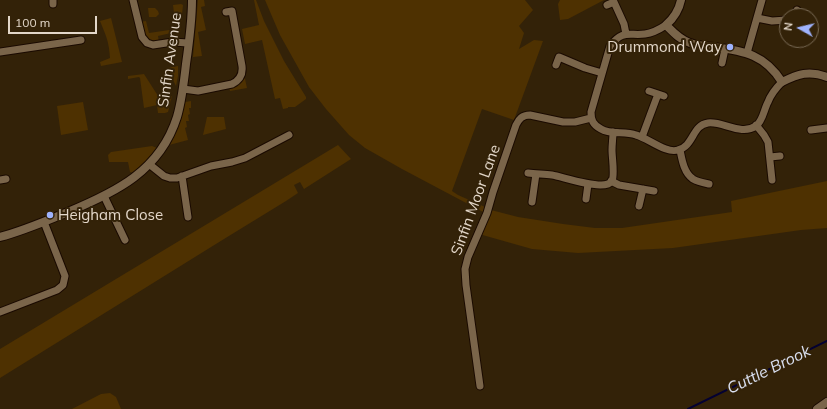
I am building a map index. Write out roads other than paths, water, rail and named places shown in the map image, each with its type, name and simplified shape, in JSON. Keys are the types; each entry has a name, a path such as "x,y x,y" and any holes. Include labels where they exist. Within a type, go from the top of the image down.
{"street":[{"path":"133,0 142,36 147,43 153,45 173,42 188,44"},
{"name":"Sinfin Avenue","path":"0,237 44,222 90,203 134,178 149,164 168,138 179,108 183,89 192,0"},
{"path":"681,0 674,17 666,25 650,33 626,34 617,38 610,46 591,112 593,123 600,129 613,132 629,132 664,148 680,150 689,144 697,129 704,124 714,123 742,129 751,128 756,125 760,121 767,102 782,82 795,76 808,73 814,73 827,77"},
{"path":"747,53 762,0"},
{"path":"613,2 624,24 626,34"},
{"path":"183,89 198,91 232,84 241,76 242,66 232,11 226,12"},
{"path":"757,18 772,21 779,21"},
{"path":"666,25 676,35 690,43 747,53 758,58 769,65 782,82"},
{"path":"0,52 81,40"},
{"path":"722,64 725,49"},
{"path":"556,65 561,54 585,68 602,73"},
{"path":"642,137 661,95 649,91"},
{"name":"Sinfin Moor Lane","path":"480,386 465,269 468,257 487,213 519,119 528,115 563,122 575,122 591,118"},
{"path":"756,125 764,134 768,142 772,180"},
{"path":"811,130 827,129"},
{"path":"528,173 558,176 588,184 609,184 613,174 613,132"},
{"path":"149,164 161,175 173,178 211,166 248,157 289,134"},
{"path":"680,150 684,167 688,174 695,180 709,184"},
{"path":"770,157 780,156"},
{"path":"532,202 536,174"},
{"path":"182,176 188,217"},
{"path":"611,181 619,185 654,192"},
{"path":"696,189 699,181"},
{"path":"586,198 588,184"},
{"path":"639,206 643,189"},
{"path":"104,196 125,240"},
{"path":"0,312 57,290 62,285 65,276 44,222"},
{"path":"818,409 827,402"}],"waterway":[{"name":"Cuttle Brook","path":"688,409 827,341"}],"place":[{"name":"Drummond Way","path":"730,47"},
{"name":"Heigham Close","path":"50,215"}]}
